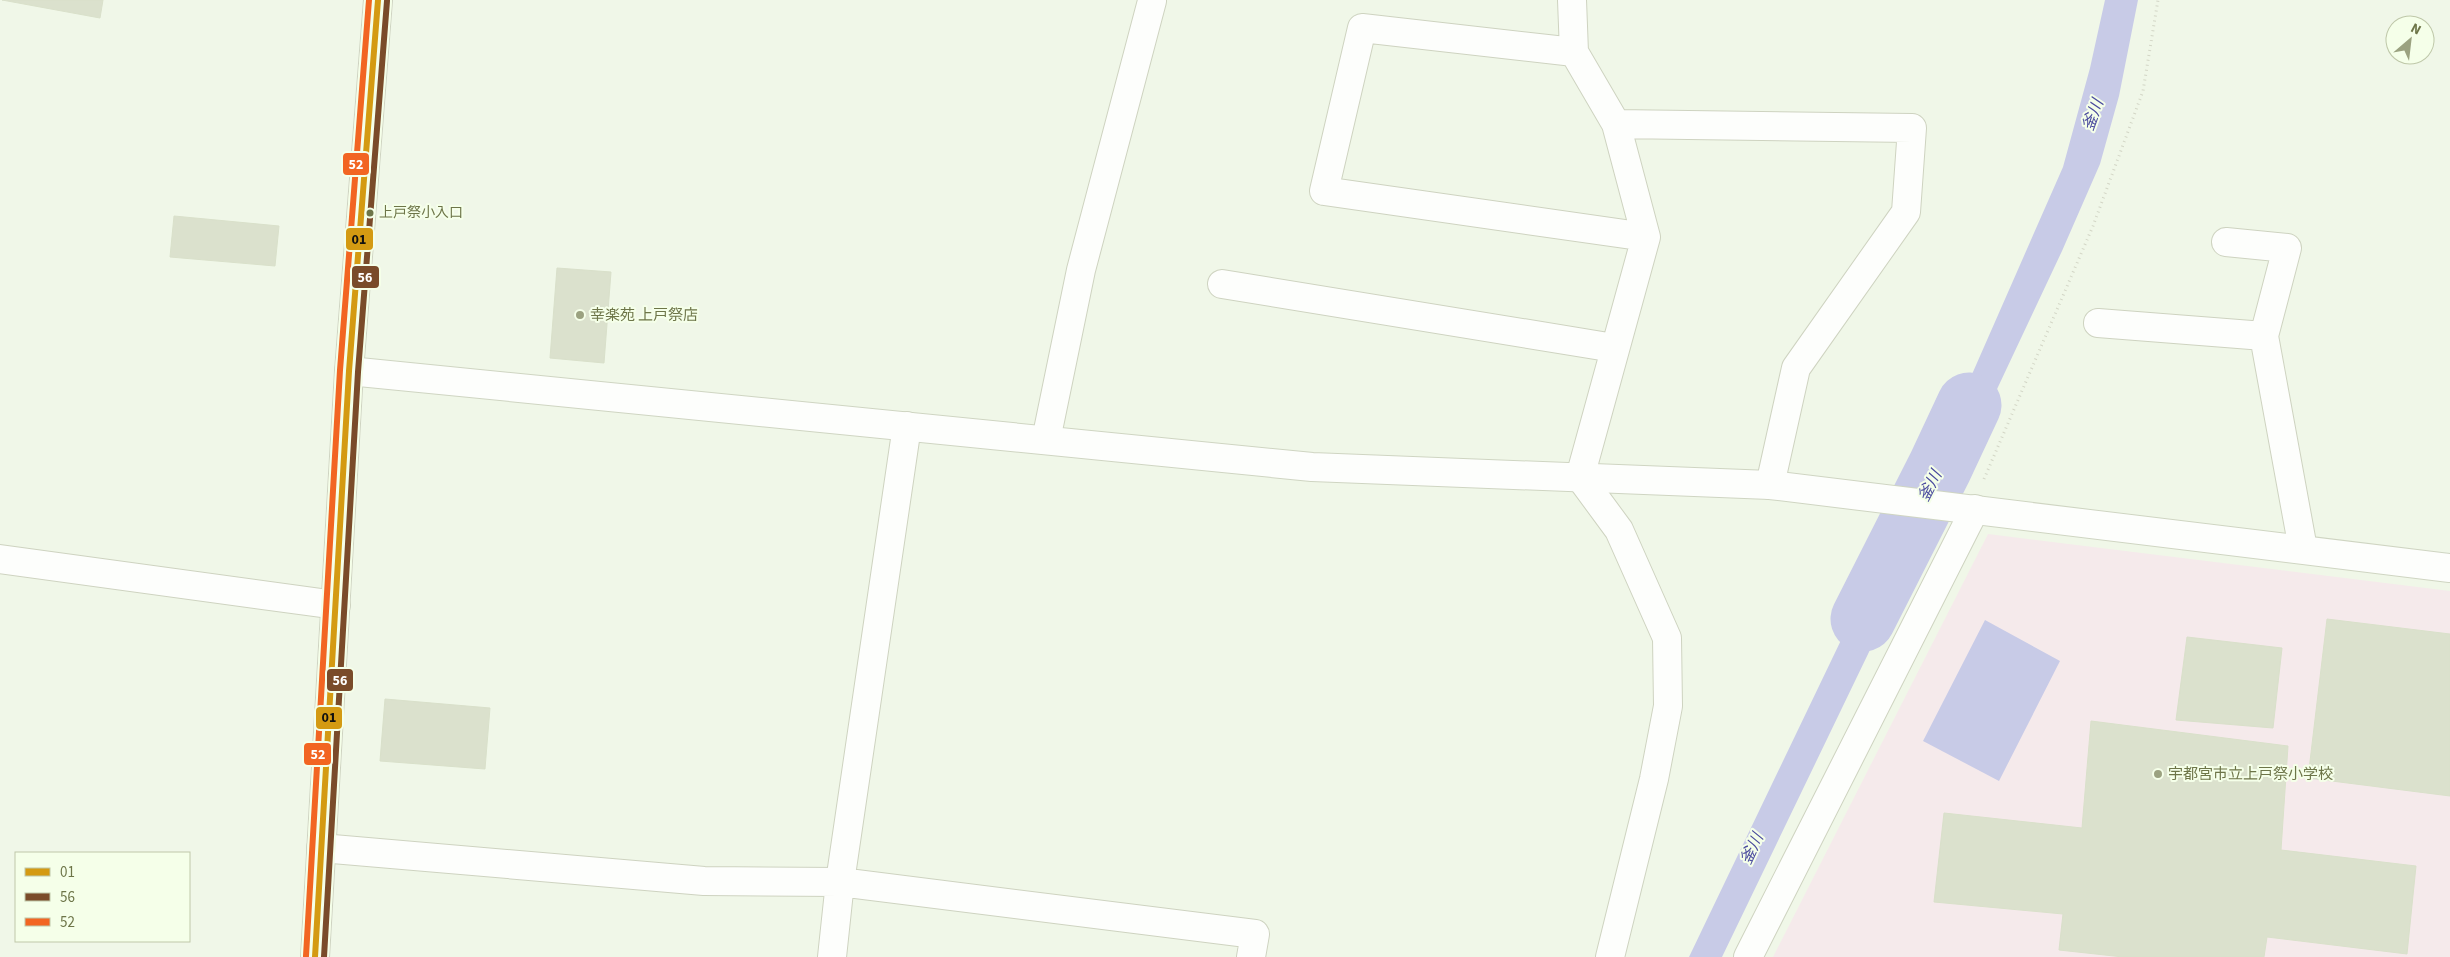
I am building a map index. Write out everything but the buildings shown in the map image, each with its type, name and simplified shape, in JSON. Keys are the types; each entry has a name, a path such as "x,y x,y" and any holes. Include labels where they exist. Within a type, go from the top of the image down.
{"highway":[{"path":"315,957 349,371 378,0"}],"street":[{"path":"1046,440 1081,270 1152,0"},
{"path":"1572,0 1574,52 1616,124 1646,237 1580,477"},
{"path":"1574,52 1362,28 1324,190 1646,237"},
{"path":"1616,124 1912,128 1906,212 1796,368 1770,485"},
{"path":"2226,242 2287,248 2264,336 2302,550"},
{"path":"1222,284 1614,348"},
{"path":"2098,323 2264,336"},
{"path":"349,371 1312,467 1770,485 2450,568"},
{"path":"832,957 840,882 907,426"},
{"path":"1580,477 1619,530 1667,638 1668,706 1654,778 1610,957"},
{"path":"1748,957 1975,509"},
{"path":"0,559 336,605"},
{"path":"321,848 704,881 840,882 1255,934 1251,957"}],"path":[{"path":"1975,509 1982,484 2093,226 2143,92 2158,0"}],"shaded area":[{"name":"宇都宮市立上戸祭小学校","path":"1988,534 2450,591 2450,957 1773,957"}],"water":[{"path":"2105,0 2138,0 2119,96 2100,164 2062,251 1950,489 1918,485 1973,372 2063,167 2090,68"},
{"path":"1891,536 1922,542 1722,957 1689,957"},
{"path":"1985,620 2060,661 1999,781 1923,741"}],"waterway":[{"name":"釜川","path":"1863,619 1940,467 1969,405"}],"transit line":[{"name":"52","path":"306,956 340,370 369,0"},
{"name":"01","path":"315,957 349,371 378,0"},
{"name":"56","path":"324,957 358,372 387,1"}],"place":[{"name":"上戸祭小入口","path":"370,213"},
{"name":"幸楽苑 上戸祭店","path":"580,315"},
{"name":"宇都宮市立上戸祭小学校","path":"2158,774"}]}
